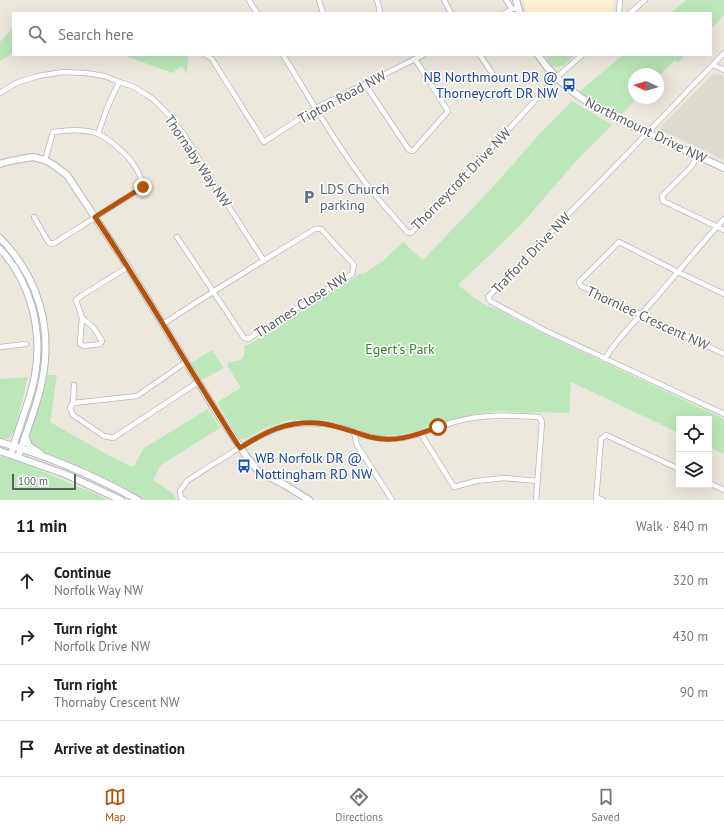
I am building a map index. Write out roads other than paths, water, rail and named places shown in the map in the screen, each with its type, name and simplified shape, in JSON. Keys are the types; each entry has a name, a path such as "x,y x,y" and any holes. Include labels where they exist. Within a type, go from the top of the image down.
{"main road":[{"path":"516,0 516,10"},
{"name":"Northmount Drive NW","path":"539,56 556,78 582,99 647,133 724,168"},
{"path":"0,164 33,157 45,160 67,175 128,267 240,448 258,471 285,485 308,500"},
{"path":"0,238 16,256 24,268 37,294 46,342 42,383 18,457"},
{"path":"0,249 13,266 27,292 35,318 38,350 35,376 30,397 11,455"},
{"path":"1,442 10,441 13,439 21,423"},
{"path":"25,436 29,446 61,464"},
{"path":"1,442 97,479 138,500"},
{"path":"0,452 65,474 121,500"}],"street":[{"path":"249,0 256,12"},
{"path":"319,0 323,12"},
{"path":"377,0 379,12"},
{"path":"444,0 450,12"},
{"path":"506,0 516,10"},
{"path":"619,12 620,0"},
{"path":"631,12 645,0"},
{"name":"Trafford Drive NW","path":"724,53 488,297 490,301 544,330 724,414"},
{"name":"Tipton Road NW","path":"208,56 212,59 264,142 316,108 421,56"},
{"name":"Thorneycroft Drive NW","path":"284,56 359,174 391,214 408,232 411,233 556,78 581,56"},
{"path":"481,56 492,73"},
{"path":"365,84 409,150 413,151 448,111 415,59"},
{"path":"713,65 724,70"},
{"name":"Thornaby Way NW","path":"0,93 16,83 38,76 63,72 105,76 134,87 153,99 167,113 183,133 264,261"},
{"path":"98,134 107,108 119,82"},
{"path":"34,217 49,243 53,244 143,187 143,182 132,162 113,144 98,134 69,130 53,132 45,160"},
{"path":"697,156 691,167 662,196 663,201 724,230"},
{"path":"605,359 609,351 724,219"},
{"name":"Thames Close NW","path":"163,324 213,292 264,261 315,228 321,229 354,265 352,274 248,339 244,338 213,292"},
{"path":"177,238 213,292"},
{"name":"Thornlee Crescent NW","path":"724,294 619,242 579,282 581,286 724,354"},
{"path":"82,318 93,327 102,341 100,344 84,346 80,344 82,318 76,300 128,267"},
{"path":"0,347 26,344"},
{"path":"73,403 137,396 186,362"},
{"path":"74,385 73,403 70,408 73,416 104,436 114,438 198,382"},
{"path":"185,500 181,498 180,491 187,481 262,434 287,425 317,423 340,427 370,437 388,439 403,438 456,422 498,415 539,417 542,422 536,500"},
{"path":"354,432 357,445 392,500"},
{"path":"420,434 454,487 476,481 504,478 537,481"},
{"path":"603,500 596,498 601,439 606,435 676,468"},
{"path":"712,484 724,490"}],"place":[{"name":"NB Northmount DR @ Thorneycroft DR NW","path":"569,85"},
{"name":"LDS Church parking","path":"309,197"},
{"name":"WB Norfolk DR @ Nottingham RD NW","path":"244,466"}],"park label":[{"name":"Egert's Park","path":"400,349"}]}
